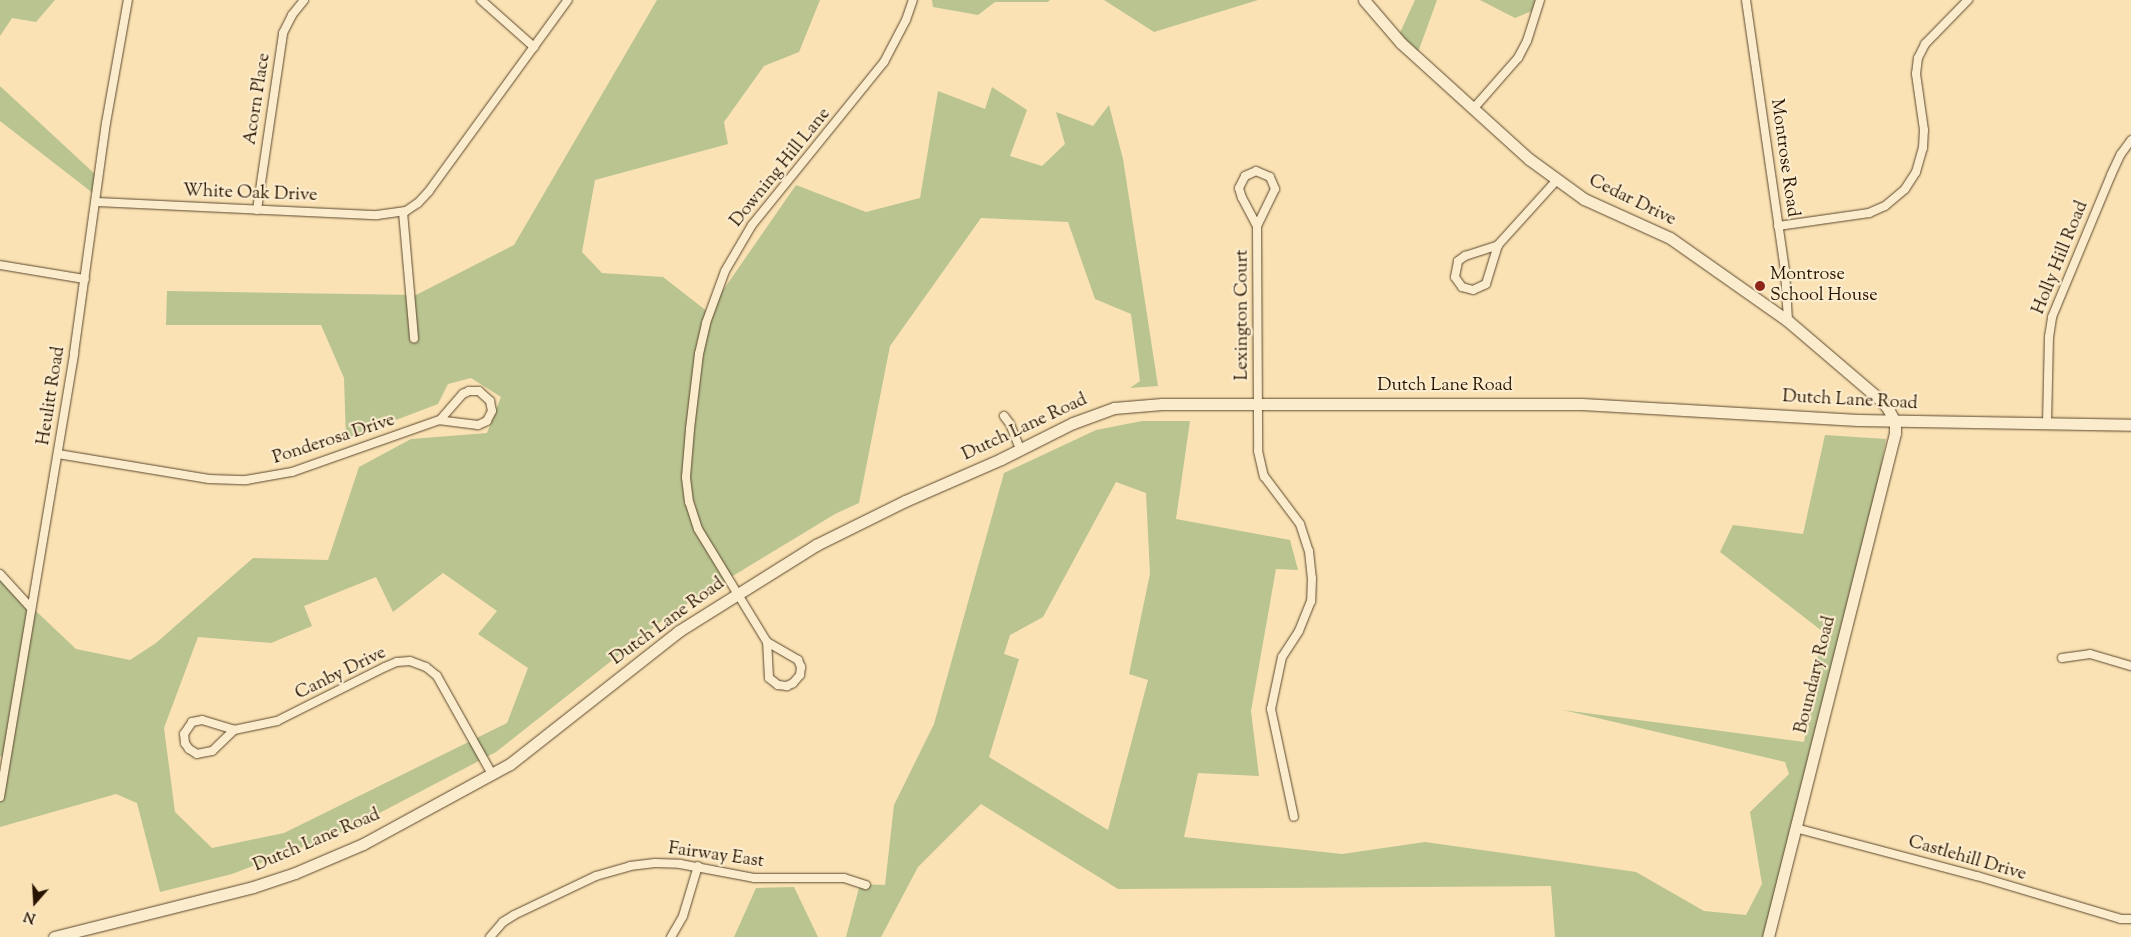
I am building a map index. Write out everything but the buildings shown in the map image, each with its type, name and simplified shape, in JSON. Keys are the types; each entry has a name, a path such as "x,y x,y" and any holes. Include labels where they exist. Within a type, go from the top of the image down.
{"street":[{"name":"Heulitt Road","path":"0,797 58,454 97,202 106,123 128,0"},
{"name":"Acorn Place","path":"257,210 284,33 292,15 304,0"},
{"path":"480,0 534,47"},
{"name":"White Oak Drive","path":"97,202 377,215 403,212 418,204 429,191 568,0"},
{"name":"Downing Hill Lane","path":"767,642 698,528 691,510 687,488 696,376 706,323 725,271 752,225 884,62 913,0"},
{"name":"Cedar Drive","path":"1364,0 1401,43 1529,159 1588,201 1670,238 1788,321 1878,397 1887,407 1895,422"},
{"path":"1474,108 1518,58 1527,41 1540,0"},
{"name":"Montrose Road","path":"1746,0 1788,297 1788,321"},
{"path":"1778,226 1869,213 1885,206 1905,189 1916,172 1924,148 1924,130 1916,74 1918,58 1925,44 1968,0"},
{"name":"Holly Hill Road","path":"2047,424 2049,337 2052,317 2121,154 2131,140"},
{"path":"1256,171 1270,177 1275,190 1257,226 1242,198 1239,188 1245,176 1256,171"},
{"path":"1498,245 1465,256 1458,261 1454,272 1457,282 1462,287 1473,290 1486,284 1498,245 1557,180"},
{"path":"403,212 414,339"},
{"name":"Lexington Court","path":"1257,226 1258,451 1264,476 1300,524 1309,551 1312,578 1311,602 1299,631 1282,657 1271,708 1294,817"},
{"path":"0,265 85,279"},
{"path":"469,391 479,391 490,401 490,415 487,421 478,425 440,420 463,394 469,391"},
{"name":"Dutch Lane Road","path":"54,937 207,900 295,872 363,844 492,774 537,744 679,630 737,593 852,526 1088,417 1114,408 1162,404 1582,404 1895,422 2131,425"},
{"path":"1004,416 1010,424 1020,449"},
{"name":"Ponderosa Drive","path":"58,454 209,479 246,480 292,472 440,420"},
{"name":"Boundary Road","path":"1768,937 1895,433 1895,422"},
{"path":"0,574 31,608"},
{"path":"767,642 798,660 801,667 800,675 793,683 778,685 770,678 767,642"},
{"path":"2062,658 2090,654 2131,666"},
{"name":"Canby Drive","path":"234,730 206,754 194,753 184,740 188,726 197,720 214,723 234,730 277,722 385,667 397,662 410,661 426,667 437,676 492,774"},
{"name":"Castlehill Drive","path":"1795,828 1977,876 2121,919 2131,919"},
{"name":"Fairway East","path":"490,937 503,922 514,915 608,872 655,863 698,866 754,878 844,878 866,885"},
{"path":"671,937 685,910 698,866"}],"green space":[{"path":"0,0 55,0 36,22 12,18 0,36"},
{"path":"657,0 820,0 799,52 764,66 724,122 728,144 595,180 582,252 602,273 663,277 708,312 796,185 866,212 920,198 938,91 985,109 992,87 1027,110 1010,156 1042,166 1065,144 1056,112 1093,126 1109,105 1123,159 1158,386 1130,388 1140,381 1131,314 1095,299 1068,222 981,218 890,346 859,503 835,514 672,613 496,752 347,830 232,874 160,892 137,803 116,794 0,827 0,783 4,757 0,756 0,577 76,649 130,660 156,643 253,558 328,560 359,467 411,439 487,433 501,397 471,378 448,384 438,404 346,439 344,378 321,325 166,325 167,291 416,295 514,245","holes":["443,573 497,611 478,634 528,668 507,723 284,833 212,848 175,812 164,728 198,637 271,643 312,626 304,606 376,577 393,612"]},
{"path":"932,0 1050,0 1048,2 995,2 978,15 933,7"},
{"path":"1104,0 1258,0 1154,32"},
{"path":"1415,0 1437,0 1417,55 1398,37"},
{"path":"1480,0 1535,0 1532,11 1515,18"},
{"path":"0,86 97,176 94,194 0,121"},
{"path":"1142,421 1190,421 1176,519 1290,540 1298,570 1276,569 1251,711 1259,776 1198,773 1184,837 1342,854 1425,842 1636,872 1704,911 1746,915 1762,884 1750,812 1789,774 1785,762 1563,710 1804,742 1822,631 1720,552 1733,525 1803,534 1825,435 1886,439 1869,533 1769,937 1555,937 1551,886 1118,889 981,804 918,867 881,937 846,937 860,884 885,885 894,805 934,724 1004,473 1096,430","holes":["1116,482 1146,493 1150,574 1129,674 1148,680 1108,830 989,757 1019,659 1004,654 1010,635 1043,617"]},
{"path":"794,887 818,937 734,937 756,888"}],"place":[{"name":"Montrose School House","path":"1760,286"}]}
